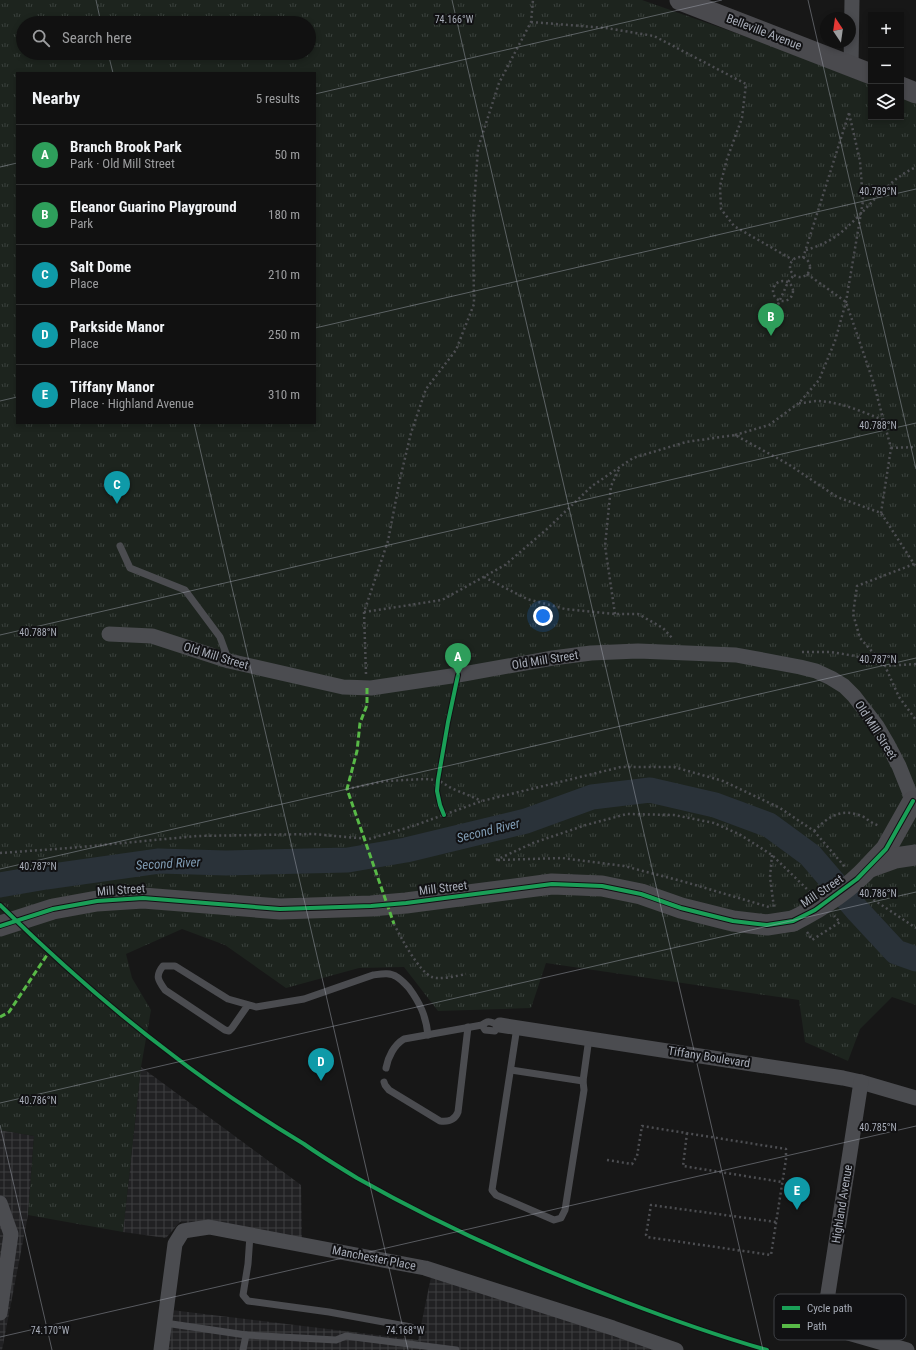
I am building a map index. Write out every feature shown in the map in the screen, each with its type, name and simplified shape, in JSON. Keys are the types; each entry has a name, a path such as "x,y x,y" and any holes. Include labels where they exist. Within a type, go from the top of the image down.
{"street":[{"path":"851,66 852,0"},
{"name":"Belleville Avenue","path":"690,2 868,73"},
{"path":"904,88 916,93"},
{"name":"Old Mill Street","path":"109,634 152,636 229,662 319,683 343,687 367,688 458,675 590,653 638,651 736,655 800,666 831,678 844,686 859,702 877,726 900,766 914,804"},
{"path":"869,867 886,849 914,804"},
{"name":"Mill Street","path":"0,926 53,909 105,900 143,898 280,909 371,906 406,903 552,884 602,886 642,894 681,908 732,921 767,925 793,921 816,910 858,879 869,867 895,858 916,855"},
{"name":"Tiffany Boulevard","path":"499,1025 861,1082 916,1098"},
{"name":"Highland Avenue","path":"828,1294 861,1082"},
{"path":"0,1203 11,1234 0,1313"},
{"name":"Manchester Place","path":"161,1350 175,1244 183,1231 209,1227 425,1268 652,1346 676,1350"},
{"name":"Highland Avenue","path":"872,1340 907,1350"}],"lane":[{"path":"120,546 130,568 185,590 220,637 229,662"},
{"path":"248,1005 232,1028 225,1030 165,990 158,980 159,971 164,966 175,966 228,999 256,1007 304,999 373,975 390,974 397,976 403,981 417,1000 427,1024 428,1034"},
{"path":"386,1068 393,1049 404,1039 482,1025 484,1030 495,1030 499,1025"},
{"path":"384,1082 388,1090 418,1108 440,1121 449,1121 456,1116 458,1112 468,1027"},
{"path":"517,1027 492,1190 496,1195 554,1220 561,1218 565,1210 584,1090 583,1081 589,1038"},
{"path":"510,1070 583,1081"},
{"path":"250,1235 248,1264 243,1295 248,1301 329,1312 411,1327"},
{"path":"164,1323 246,1335 336,1340 346,1336 456,1350"},
{"path":"243,1350 246,1335"}],"path":[{"path":"367,688 364,612 388,541 411,433 426,389 456,350 474,304 473,220 478,148 499,83 531,22 533,0"},
{"path":"531,22 606,28 654,36 746,84 742,118 727,159 720,186 721,208 734,226 792,260 803,258 810,265 807,274 799,277 794,275 790,270 792,260"},
{"path":"364,612 442,600 505,565 592,486 633,458 686,442 735,435 769,425 799,403 819,380 835,341 846,302 863,201 860,161 849,113 803,258"},
{"path":"805,250 821,245 846,229 895,181 916,167"},
{"path":"807,274 846,302 873,381 891,448 881,513"},
{"path":"776,309 788,282 794,275"},
{"path":"784,281 788,282 793,289 793,296 785,302 780,301 774,296 773,289 777,283 784,281"},
{"path":"799,403 818,401 844,406 862,411 883,420"},
{"path":"735,435 788,464 837,497 881,513 915,565 857,586 853,614 860,638 885,666 899,697 916,720"},
{"path":"891,448 916,447"},
{"path":"615,614 605,546 610,486 621,466"},
{"path":"484,577 527,599 565,609 615,614 638,614 662,628 688,653"},
{"path":"796,652 832,652 855,656 885,666 916,664"},
{"path":"0,852 70,848 197,836 313,834 369,838 413,826 482,801 621,767 674,767 723,781 780,808 814,831 837,858"},
{"path":"438,786 439,773"},
{"path":"347,790 386,781 425,779 438,780 451,788 482,801"},
{"path":"442,810 444,815"},
{"path":"814,831 827,819 836,814 848,812 865,817 871,822 885,828"},
{"path":"496,860 532,843 586,825 628,814 674,815 714,823 739,834 772,855 812,894"},
{"path":"772,855 770,877 774,908"},
{"path":"874,900 916,928"},
{"path":"812,940 840,922 829,911"},
{"path":"394,924 412,955 422,968 432,977 446,977 466,974"},
{"path":"608,1160 632,1164 637,1156 642,1126 786,1149 782,1182 776,1222 771,1255 647,1237 646,1235 651,1205 776,1222"},
{"path":"687,1133 683,1166 782,1182"}],"shaded area":[{"path":"141,1067 301,1185 302,1238 180,1222 166,1238 123,1232"},
{"path":"0,1130 34,1136 28,1215 2,1350 0,1350"},
{"path":"431,1277 658,1350 158,1350 163,1309 418,1340"}],"green space":[{"path":"0,0 642,0 775,47 868,84 868,120 904,120 904,98 916,103 916,1005 892,997 860,1029 848,1061 805,1042 799,1000 546,963 531,1008 438,1011 404,967 359,968 286,988 225,945 182,929 126,954 132,978 151,1010 141,1067 123,1232 28,1215 34,1136 0,1130"}],"waterway":[{"name":"Second River","path":"0,885 159,861 226,863 348,860 406,850 526,821 592,797 650,790 715,805 769,825 810,855 858,911 896,952 916,959"}],"marked path":[{"path":"367,688 367,705 360,723 357,751 347,789 394,924"},
{"path":"0,1017 9,1012 49,952"}],"cycle path":[{"path":"444,815 437,791 438,780 458,675"},
{"path":"0,926 53,909 97,901 143,898 280,909 371,906 406,903 552,884 602,886 641,894 681,908 733,921 767,925 793,921 815,910 857,879 886,849 913,801"},
{"path":"0,905 83,982 148,1036 252,1112 357,1178 421,1213 555,1274 676,1321 767,1350"}],"place":[{"name":"Eleanor Guarino Playground","path":"771,336"},
{"name":"Salt Dome","path":"117,504"},
{"name":"Branch Brook Park","path":"458,676"},
{"name":"Parkside Manor","path":"321,1081"},
{"name":"Tiffany Manor","path":"797,1210"}]}
